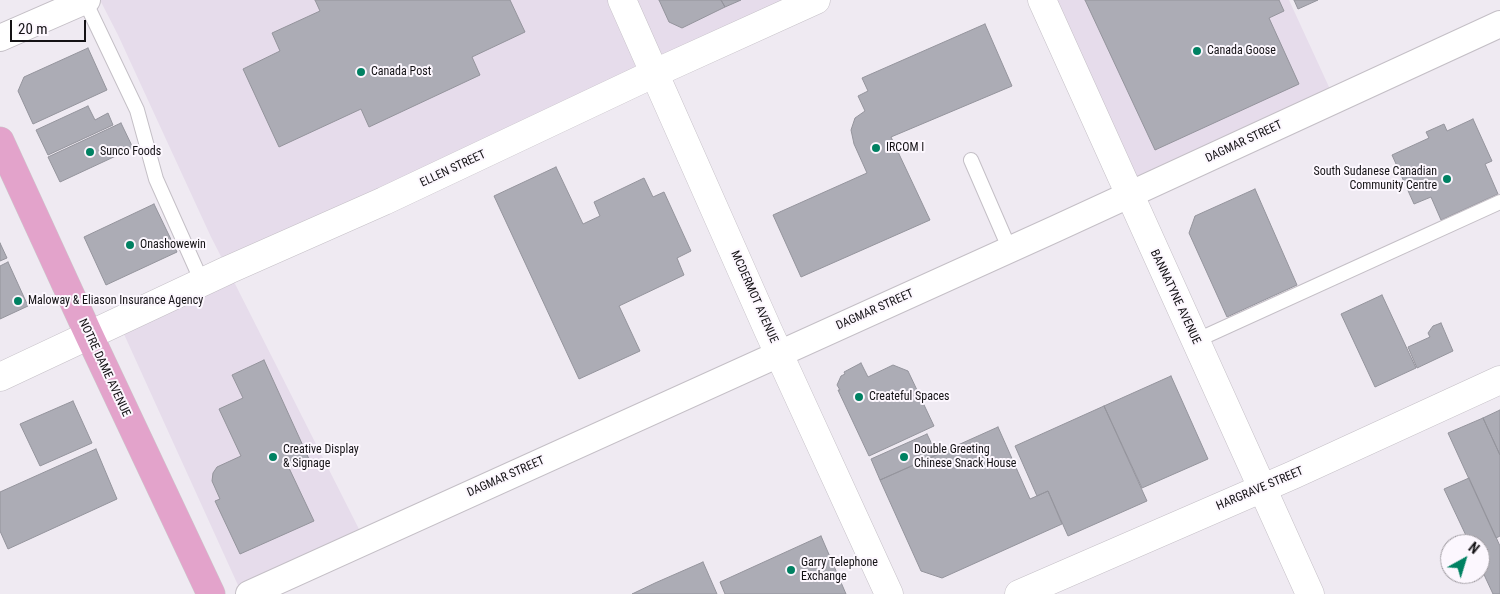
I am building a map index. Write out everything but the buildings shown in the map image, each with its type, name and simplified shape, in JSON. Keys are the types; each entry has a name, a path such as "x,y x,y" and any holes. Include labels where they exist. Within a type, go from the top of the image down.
{"main road":[{"name":"NOTRE DAME AVENUE","path":"0,141 211,594"}],"street":[{"path":"0,38 86,0"},
{"name":"MCDERMOT AVENUE","path":"622,0 779,353 889,594"},
{"name":"ELLEN STREET","path":"0,377 202,282 384,201 655,73 816,0"},
{"name":"BANNATYNE AVENUE","path":"1042,0 1310,594"},
{"name":"DAGMAR STREET","path":"249,594 1010,250 1500,24"},
{"name":"HARGRAVE STREET","path":"1019,594 1262,488 1500,380"}],"lane":[{"path":"86,0 137,110 156,179 202,282"},
{"path":"971,160 1010,250"},
{"path":"1195,341 1500,202"}],"shaded area":[{"path":"100,0 816,0 228,270"},
{"path":"1042,0 1289,0 1335,100 1129,195"},
{"path":"228,270 365,541 242,594 118,321"}],"place":[{"name":"Canada Goose","path":"1197,51"},
{"name":"Canada Post","path":"361,72"},
{"name":"IRCOM I","path":"876,148"},
{"name":"Sunco Foods","path":"90,152"},
{"name":"South Sudanese Canadian Community Centre","path":"1447,179"},
{"name":"Onashowewin","path":"130,245"},
{"name":"Maloway & Eliason Insurance Agency","path":"18,301"},
{"name":"Createful Spaces","path":"859,397"},
{"name":"Creative Display & Signage","path":"273,457"},
{"name":"Double Greeting Chinese Snack House","path":"904,457"},
{"name":"Garry Telephone Exchange","path":"791,570"}]}
